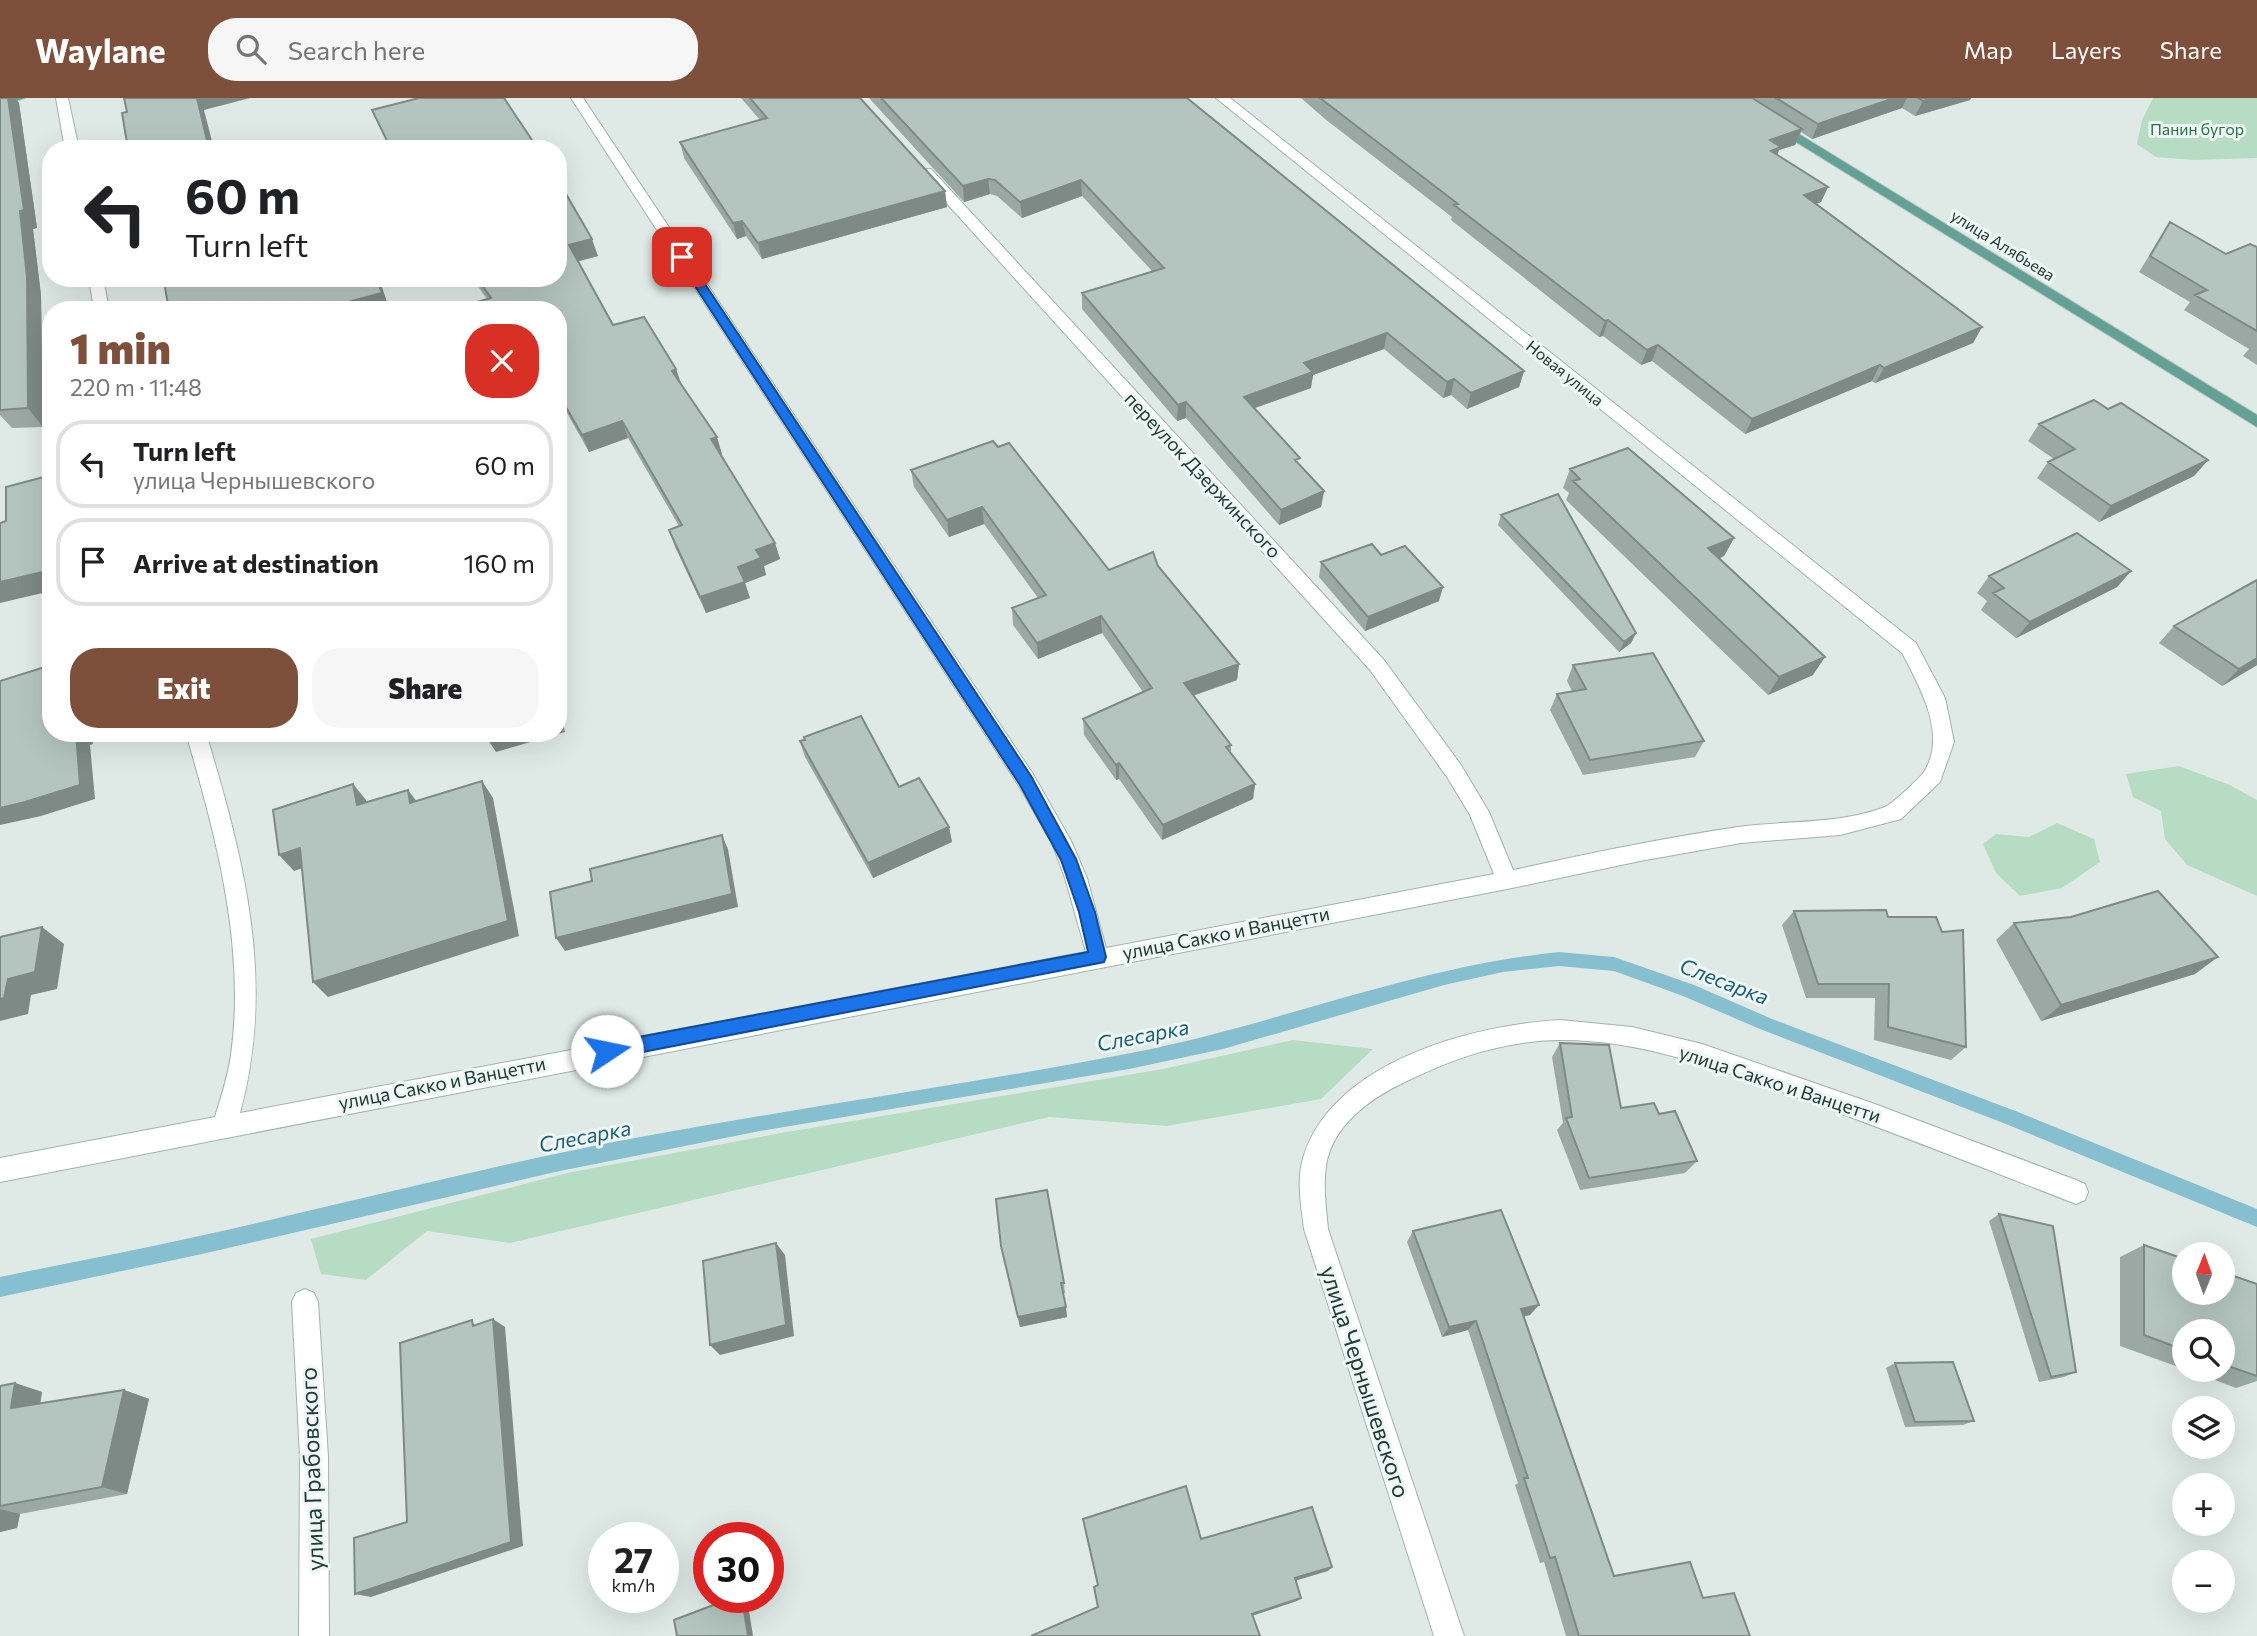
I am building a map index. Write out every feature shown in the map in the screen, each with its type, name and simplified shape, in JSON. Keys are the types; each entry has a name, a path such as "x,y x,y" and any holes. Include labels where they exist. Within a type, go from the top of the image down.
{"main road":[{"path":"0,102 19,98"},
{"name":"улица Алябьева","path":"1731,98 2257,422"}],"street":[{"path":"62,98 70,140"},
{"path":"577,98 1026,780 1061,841 1076,878 1098,957"},
{"name":"Новая улица","path":"1222,98 1909,648"},
{"name":"переулок Дзержинского","path":"914,159 1377,666 1467,791 1479,812 1507,880"},
{"name":"улица Сакко и Ванцетти","path":"0,1170 1507,880 1640,852 1741,835 1840,827 1894,813 1933,776 1944,742 1935,698 1909,648"},
{"path":"199,742 214,790 239,898 243,935 243,1049 225,1125"},
{"name":"улица Сакко и Ванцетти","path":"1330,1125 1354,1101 1390,1077 1476,1041 1526,1031 1586,1031 1636,1038 1738,1066 2076,1192"},
{"name":"улица Чернышевского","path":"1330,1125 1315,1157 1313,1190 1316,1229 1449,1636"},
{"name":"улица Грабовского","path":"305,1302 314,1457 314,1636"}],"green space":[{"name":"Панин бугор","path":"2153,98 2257,98 2257,158 2194,160 2156,157 2137,144 2142,120"},
{"path":"2179,766 2230,785 2257,800 2257,896 2187,865 2165,839 2161,811 2133,797 2126,774"},
{"path":"2057,823 2094,839 2100,862 2062,888 2020,896 1996,873 1983,844 1996,834 2029,837"},
{"path":"1293,1040 1373,1049 1321,1099 1167,1126 1049,1117 510,1243 427,1231 366,1280 321,1274 311,1239 567,1173 781,1133 1163,1069"}],"building":[{"path":"0,98 8,98 24,210 20,211 27,277 28,408 0,410"},
{"path":"124,98 197,98 207,140 126,140 122,113 127,112"},
{"path":"419,98 504,98 532,140 387,140 372,110"},
{"path":"750,98 860,98 945,191 758,243 742,221 733,223 680,142 767,118"},
{"path":"881,98 1187,98 1524,371 1471,393 1454,379 1447,382 1387,333 1304,363 1313,372 1244,397 1300,458 1295,460 1324,491 1281,510 1186,402 1178,405 1082,293 1164,268 1081,180 1020,202 995,180 988,179 963,186"},
{"path":"1320,98 1752,98 1802,129 1770,140 1781,147 1771,151 1828,187 1804,195 1982,327 1884,368 1880,365 1752,419 1658,345 1647,350 1608,320 1605,321"},
{"path":"1776,98 1894,98 1818,124"},
{"path":"567,196 592,239 569,245 613,325 644,317 676,369 672,371 717,437 711,439 775,543 756,550 761,558 738,567 745,582 700,597 669,530 682,525 622,421 582,435 567,409 567,301 481,301 491,298 483,287 567,287"},
{"path":"2170,222 2226,254 2250,244 2257,247 2257,331 2195,295 2207,290 2150,256"},
{"path":"165,287 380,287 382,293 352,301 167,301"},
{"path":"2094,400 2108,409 2121,403 2208,460 2111,506 2048,462 2075,449 2039,424"},
{"path":"993,441 998,447 1009,443 1109,570 1153,552 1158,566 1239,664 1184,683 1231,745 1226,747 1255,784 1163,825 1119,763 1116,765 1083,719 1152,688 1101,616 1037,643 1012,608 1046,595 982,507 947,520 911,470"},
{"path":"1628,448 1734,538 1708,548 1825,657 1779,677 1573,481 1580,479 1570,469"},
{"path":"42,477 42,572 0,582 0,523 6,521 6,487"},
{"path":"1558,494 1636,633 1624,642 1501,515"},
{"path":"2077,533 2131,571 2030,622 1993,593 2004,588 1989,576"},
{"path":"1372,544 1381,555 1405,546 1443,587 1368,617 1321,562"},
{"path":"2257,580 2257,658 2239,669 2174,626"},
{"path":"1653,653 1704,741 1590,760 1557,694 1586,689 1573,665"},
{"path":"42,668 42,742 77,742 80,785 0,808 0,681"},
{"path":"861,716 899,787 919,778 949,827 868,863 800,741 805,740 804,737"},
{"path":"482,781 508,921 313,982 300,848 279,855 273,810 353,784 357,805 408,790 410,803"},
{"path":"722,835 732,894 556,938 550,892 592,881 590,869"},
{"path":"2158,891 2218,957 2061,1005 2014,923 2071,917"},
{"path":"1886,910 1888,917 1936,917 1942,932 1963,930 1966,1047 1888,1027 1889,984 1818,984 1794,911"},
{"path":"42,927 35,972 8,979 4,998 0,999 0,937"},
{"path":"1560,1043 1609,1045 1621,1108 1654,1103 1659,1114 1675,1111 1697,1161 1589,1178 1566,1118 1572,1117"},
{"path":"1047,1190 1066,1307 1018,1317 1001,1246 996,1199"},
{"path":"1501,1210 1539,1305 1521,1309 1614,1576 1690,1562 1703,1598 1734,1593 1750,1636 1579,1636 1555,1557 1550,1558 1524,1478 1528,1478 1476,1321 1449,1327 1413,1231"},
{"path":"1999,1214 2053,1226 2076,1372 2051,1377"},
{"path":"776,1243 786,1325 710,1345 703,1261"},
{"path":"2144,1245 2172,1255 2172,1306 2235,1306 2235,1276 2257,1284 2257,1376 2235,1368 2235,1319 2172,1319 2172,1346 2144,1335"},
{"path":"493,1319 511,1542 355,1594 354,1538 407,1522 400,1343 472,1320 473,1326"},
{"path":"1953,1362 1974,1421 1915,1422 1895,1363"},
{"path":"15,1383 11,1408 124,1390 102,1487 0,1506 0,1386"},
{"path":"1186,1486 1201,1539 1312,1507 1332,1567 1295,1578 1301,1598 1252,1614 1260,1636 1031,1636 1098,1607 1094,1587 1098,1585 1083,1519"},
{"path":"693,1613 744,1613 748,1636 677,1636 674,1620"}],"waterway":[{"name":"Слесарка","path":"0,1287 202,1245 555,1163 760,1123 1129,1061 1223,1041 1444,978 1503,965 1559,959 1614,964 1688,990 1766,1024 2012,1118 2257,1218"}],"route":[{"path":"607,1051 1098,957 1087,912 1061,841 1026,780 682,257"}]}
